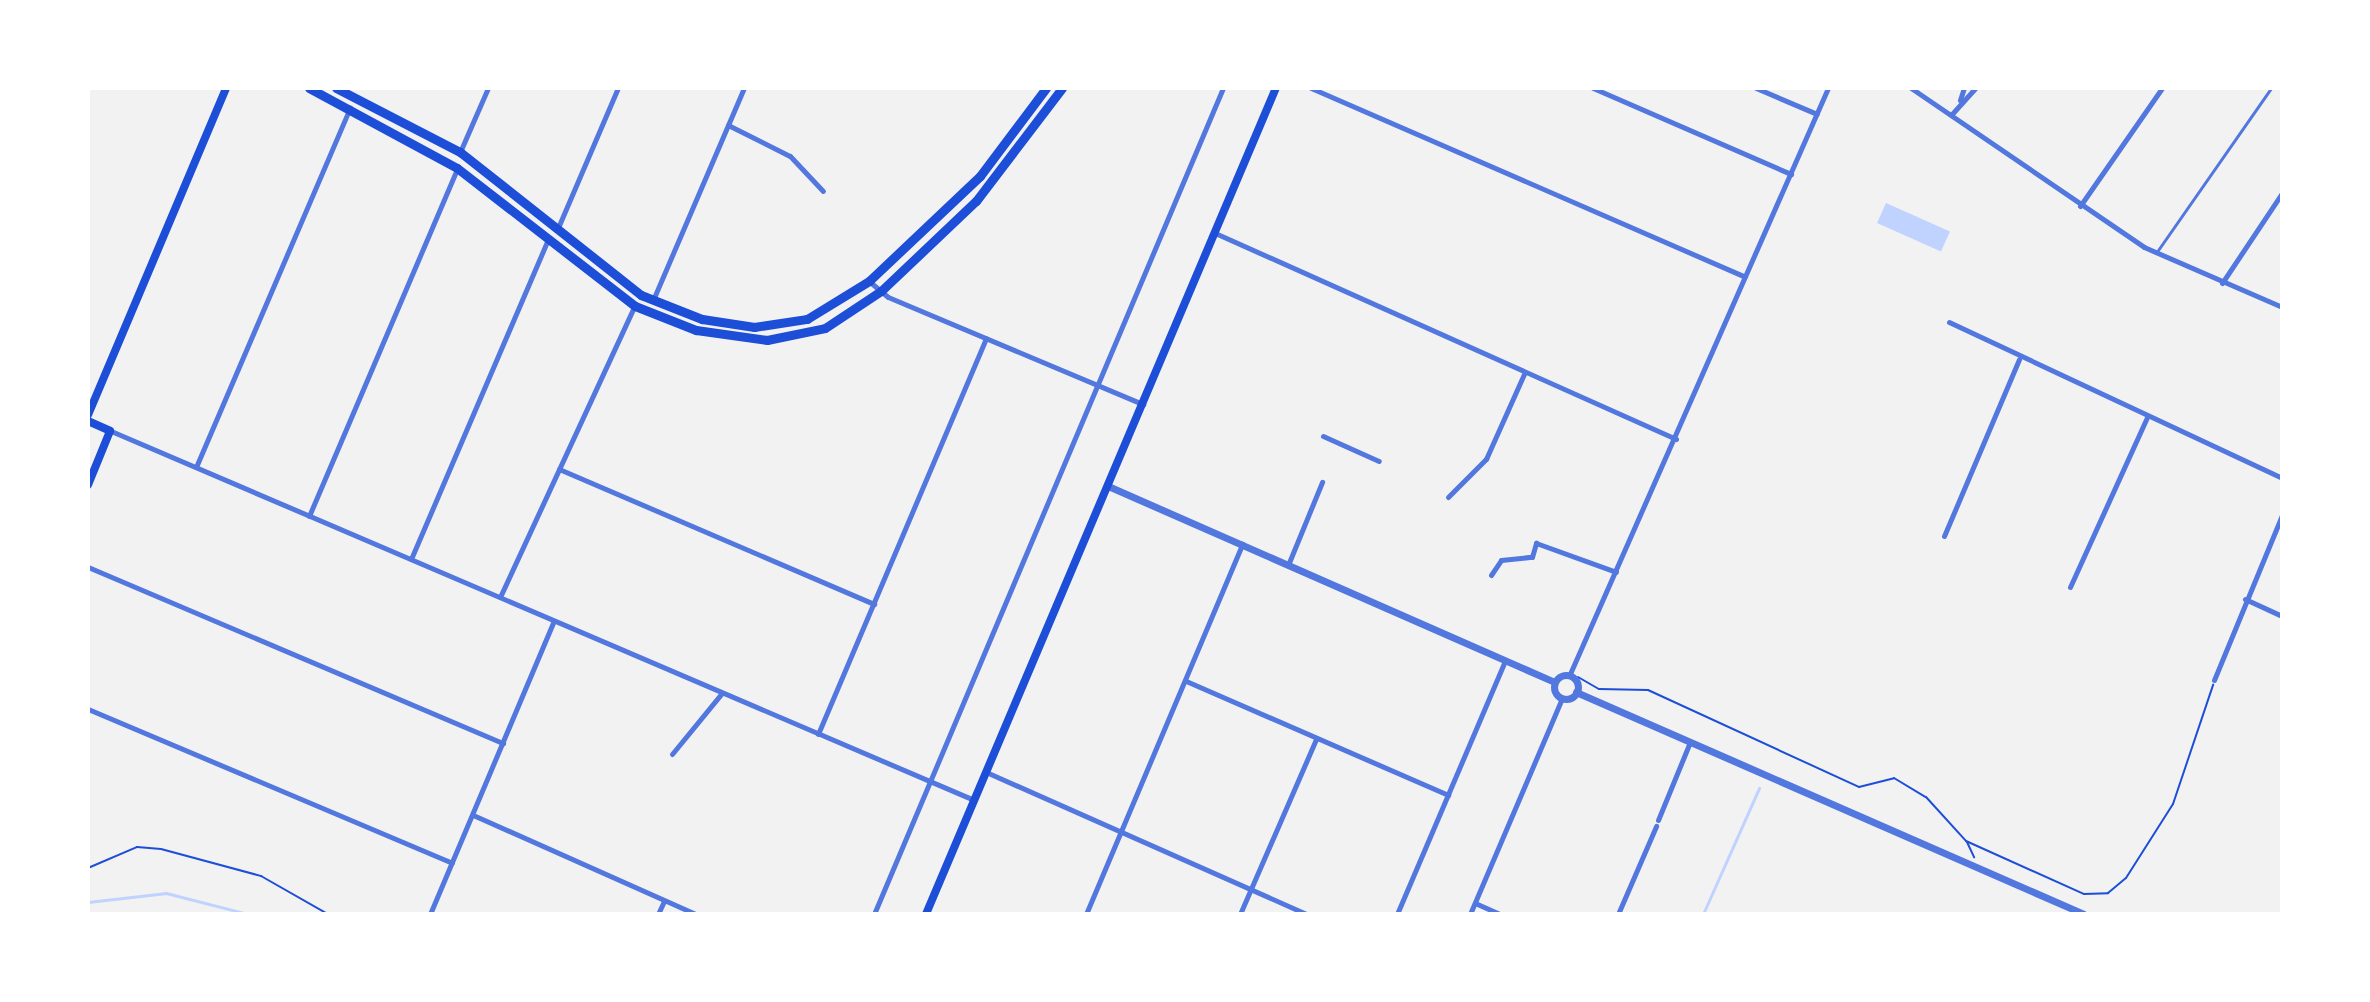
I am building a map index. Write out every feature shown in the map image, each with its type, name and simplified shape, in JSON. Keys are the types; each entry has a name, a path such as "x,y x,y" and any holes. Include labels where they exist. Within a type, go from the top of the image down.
{"highway":[{"path":"309,88 457,168 635,306 696,330 767,340 825,328 881,291 976,201 1062,88"},
{"path":"336,88 460,152 556,231 653,300 721,323 766,327 825,312 869,281 980,176 1046,88"}],"main road":[{"path":"88,415 226,88"},
{"path":"926,914 1276,88"},
{"path":"88,421 110,431 88,485"}],"street":[{"path":"460,152 488,88"},
{"path":"556,231 618,88"},
{"path":"653,300 744,88"},
{"path":"874,914 1223,88"},
{"path":"1311,88 1745,277"},
{"path":"1593,88 1791,174"},
{"path":"1756,88 1817,114"},
{"path":"1555,682 1570,673 1676,439 1828,88"},
{"path":"1911,88 2080,206 2156,253 2282,307"},
{"path":"1959,104 1964,88"},
{"path":"1951,115 1975,88"},
{"path":"2080,206 2162,88"},
{"path":"196,467 351,108"},
{"path":"728,125 790,156 823,191"},
{"path":"309,516 457,168"},
{"path":"2222,283 2282,193"},
{"path":"1214,233 1676,439"},
{"path":"411,559 548,240"},
{"path":"869,281 881,291 1143,404"},
{"path":"500,597 635,306"},
{"path":"1949,322 2019,359 2282,478"},
{"path":"818,734 986,338"},
{"path":"1944,536 2019,359"},
{"path":"1448,497 1486,459 1525,372"},
{"path":"2070,587 2147,417"},
{"path":"110,431 974,800"},
{"path":"1323,436 1379,461"},
{"path":"559,469 874,604"},
{"path":"1288,565 1322,482"},
{"path":"1108,486 1555,682 1562,698"},
{"path":"2214,680 2282,515"},
{"path":"1491,575 1501,560 1532,557 1536,543 1616,572"},
{"path":"1086,914 1242,544"},
{"path":"88,567 503,743"},
{"path":"2245,599 2282,616"},
{"path":"430,914 554,621"},
{"path":"1397,914 1505,661"},
{"path":"1570,673 1576,692"},
{"path":"1186,681 1448,795"},
{"path":"1470,914 1562,698 1576,692 1972,863 2079,913"},
{"path":"672,754 722,693"},
{"path":"88,709 452,863"},
{"path":"1240,914 1316,739"},
{"path":"1618,914 1691,741"},
{"path":"986,772 1307,914"},
{"path":"473,815 695,914"},
{"path":"658,914 664,901"},
{"path":"1475,903 1500,914"}],"lane":[{"path":"2156,253 2271,88"}],"path":[{"path":"1570,673 1599,689 1648,690 1859,787 1894,778 1926,797 1966,841 2084,894 2118,886 2173,804 2214,680"},
{"path":"1966,841 1972,863"},
{"path":"88,868 137,847 161,849 261,876 328,914"}],"water":[{"path":"1886,203 1950,231 1941,252 1877,223"}],"waterway":[{"path":"1703,914 1759,788"},
{"path":"88,902 166,893 248,914"}]}
